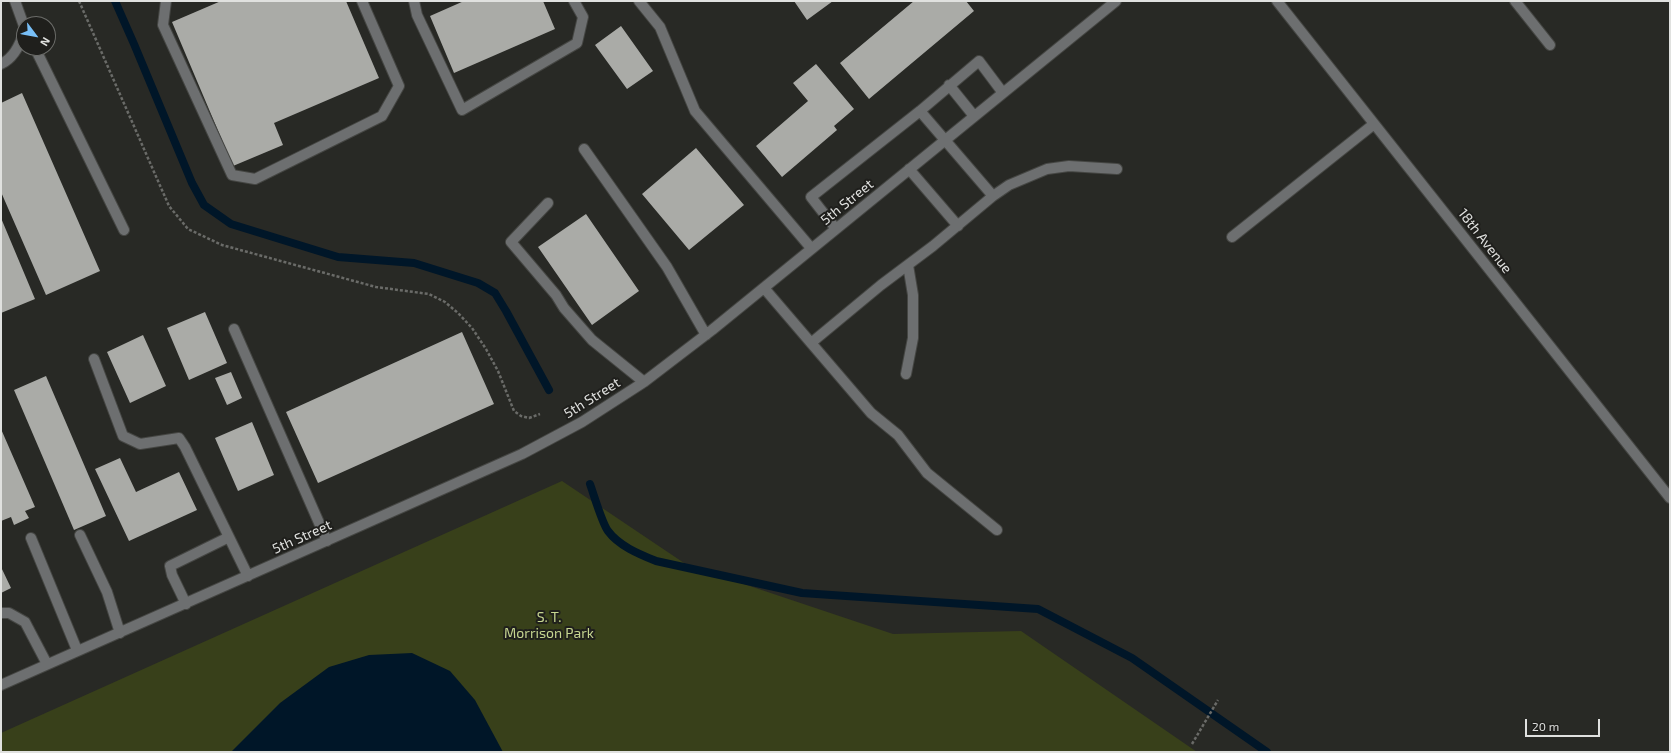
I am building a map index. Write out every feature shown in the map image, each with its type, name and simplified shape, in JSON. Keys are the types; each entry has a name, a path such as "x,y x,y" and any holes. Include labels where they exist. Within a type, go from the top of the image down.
{"street":[{"path":"15,1 20,16"},
{"path":"166,1 163,25 232,175 255,179 382,116 399,86 362,1"},
{"path":"414,1 417,15 462,110 577,44 583,17 574,1"},
{"path":"639,1 660,27 695,111 811,248"},
{"name":"5th Street","path":"1,685 522,454 582,422 644,382 706,335 1116,1"},
{"name":"18th Avenue","path":"1277,1 1670,498"},
{"path":"1516,1 1550,45"},
{"path":"1,64 16,51"},
{"path":"39,56 124,230"},
{"path":"836,229 811,197 920,111 979,61 1003,93"},
{"path":"950,85 974,116"},
{"path":"920,111 993,196"},
{"path":"1232,237 1374,124"},
{"path":"584,149 667,267 706,335"},
{"path":"811,343 958,226 993,196 1009,186 1047,169 1069,166 1117,169"},
{"path":"909,169 958,226"},
{"path":"548,203 511,242 592,340 644,382"},
{"path":"906,374 913,338 913,295 908,265"},
{"path":"764,288 871,413 898,435 927,473 996,530"},
{"path":"234,329 327,541"},
{"path":"94,359 123,436 140,444 179,438 185,447 248,576"},
{"path":"80,536 107,592 120,633"},
{"path":"186,604 172,575 170,566 229,537"},
{"path":"31,538 78,650"},
{"path":"1,614 9,613 25,622 47,664"}],"path":[{"path":"79,1 169,206 188,229 222,245 376,288 429,294 445,302 458,312 472,328 486,349 498,371 514,411 521,416 529,418 540,414"},
{"path":"1192,744 1218,700"}],"green space":[{"name":"S. T. Morrison Park","path":"562,481 687,565 893,634 1021,631 1197,752 1,752 1,733"}],"water":[{"path":"412,653 450,671 475,700 503,752 231,752 280,703 329,667 369,655"}],"building":[{"path":"221,1 346,1 379,78 274,123 283,145 233,166 172,22"},
{"path":"464,1 543,1 555,29 454,73 430,16"},
{"path":"794,1 833,1 807,20"},
{"path":"914,1 966,1 974,11 869,99 840,63"},
{"path":"621,26 653,71 627,89 595,45"},
{"path":"816,64 854,109 834,126 837,130 782,177 756,146 808,101 793,83"},
{"path":"22,93 100,271 46,295 1,192 1,103"},
{"path":"696,148 744,205 689,250 642,194"},
{"path":"586,214 639,291 592,325 538,247"},
{"path":"1,218 35,299 1,313"},
{"path":"205,312 227,363 189,380 167,328"},
{"path":"462,332 494,404 318,483 286,412"},
{"path":"143,335 166,386 130,403 107,352"},
{"path":"231,372 242,398 227,405 215,378"},
{"path":"46,376 106,516 74,530 14,390"},
{"path":"252,422 274,475 238,491 215,438"},
{"path":"1,429 35,507 25,511 29,518 14,525 11,517 1,521"},
{"path":"120,458 136,492 179,472 197,510 129,541 95,469"},
{"path":"1,567 11,588 1,593"}],"waterway":[{"path":"115,1 192,183 204,205 231,224 338,257 414,263 478,283 495,293 549,390"},
{"path":"590,484 598,509 608,531 618,541 630,549 656,561 802,593 1038,609 1132,658 1267,752"}]}
